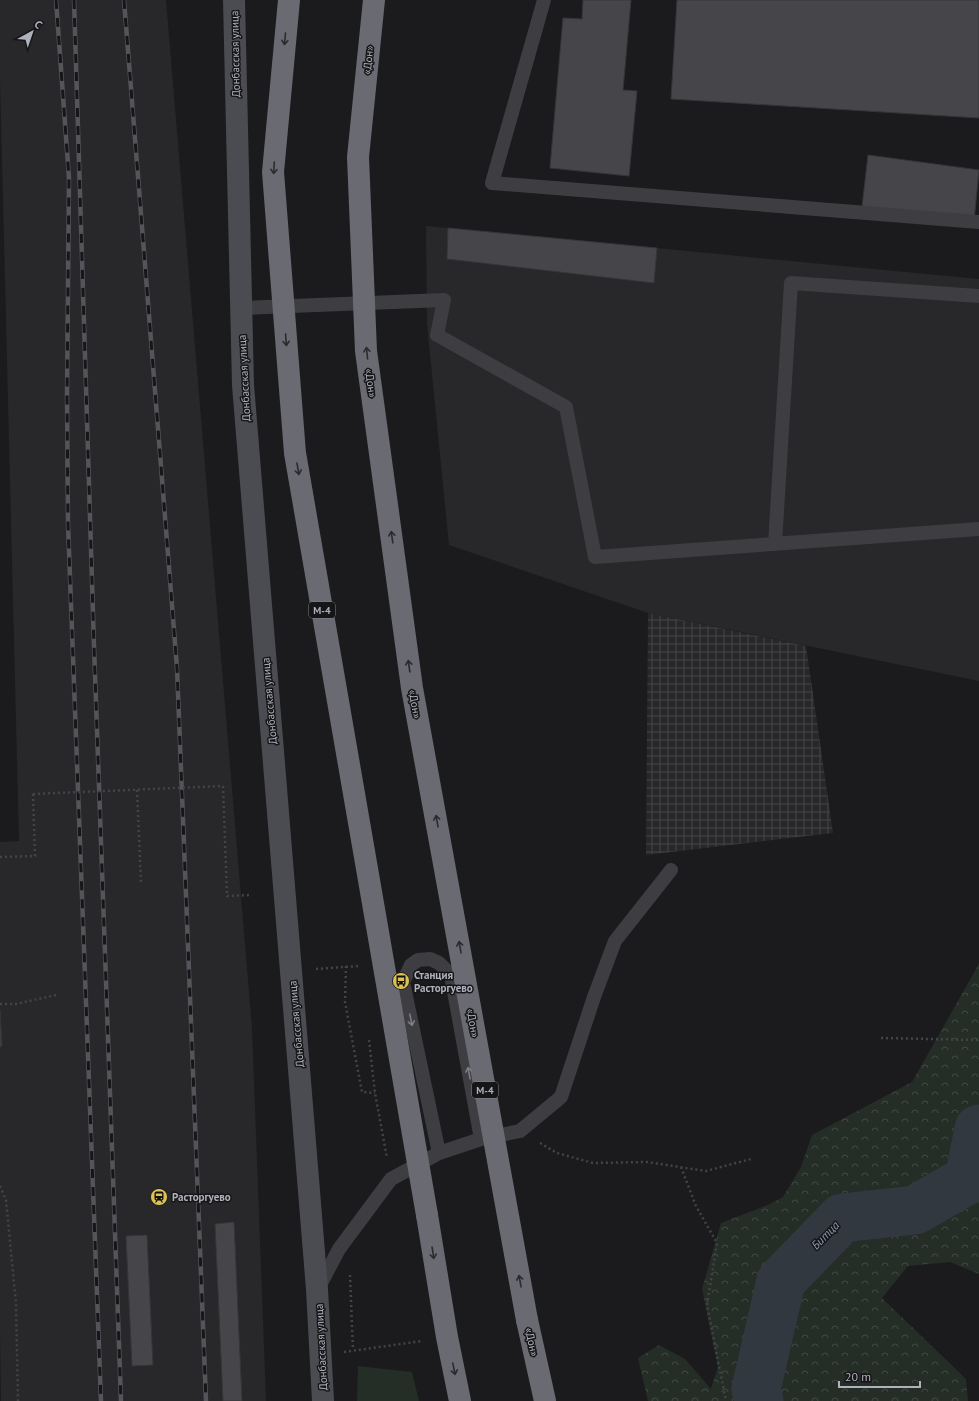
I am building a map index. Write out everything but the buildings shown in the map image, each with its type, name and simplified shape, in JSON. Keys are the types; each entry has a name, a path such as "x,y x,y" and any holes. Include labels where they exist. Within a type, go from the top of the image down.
{"highway":[{"name":"М-4","path":"289,0 274,172 295,453 447,1337 460,1401"},
{"name":"«Дон»","path":"374,0 358,156 366,351 412,688 527,1320 545,1401"}],"street":[{"name":"Донбасская улица","path":"234,0 243,385 318,1289 324,1401"}],"lane":[{"path":"544,0 492,182 979,222"},
{"path":"775,544 791,283 979,296"},
{"path":"241,308 444,300 437,335 566,407 595,557 979,529"},
{"path":"318,1289 339,1249 391,1179 439,1152 481,1139 520,1131 561,1097 594,997 615,941 671,870"},
{"path":"439,1152 403,982 411,965 418,960 430,959 439,963 451,975 481,1139"}],"path":[{"path":"0,857 35,856 33,794 223,786 227,896 252,895"},
{"path":"137,790 141,883"},
{"path":"316,969 346,966 345,1002 362,1092 375,1093"},
{"path":"0,1004 16,1004 56,995"},
{"path":"369,1038 375,1093 391,1179"},
{"path":"881,1038 979,1040"},
{"path":"520,1131 557,1152 593,1163 648,1162 706,1171 751,1159"},
{"path":"681,1167 696,1206 717,1243 707,1305 726,1401"},
{"path":"0,1186 6,1200 16,1304 18,1401"},
{"path":"350,1271 353,1350"},
{"path":"343,1352 447,1337"}],"shaded area":[{"path":"0,0 166,0 252,1028 266,1401 1,1401 0,842 19,841 0,80"},
{"path":"426,226 979,279 979,681 648,613 449,545 427,324"},
{"path":"648,613 806,646 833,833 646,855"}],"green space":[{"path":"979,964 979,1274 950,1262 908,1266 882,1298 966,1379 968,1401 648,1401 638,1358 659,1345 685,1359 711,1389 718,1367 702,1289 721,1223 768,1205 783,1197 801,1167 812,1135 912,1082"},
{"path":"358,1366 412,1372 419,1401 357,1401"}],"waterway":[{"name":"Битца","path":"759,1401 756,1389 781,1281 842,1218 915,1210 969,1179 979,1129"}],"railway":[{"path":"56,0 69,178 67,396 68,524 101,1401"},
{"path":"74,0 94,646 121,1401"},
{"path":"124,0 177,668 206,1401"}],"place":[{"name":"Станция Расторгуево","path":"401,981"},
{"name":"Расторгуево","path":"159,1197"}]}
